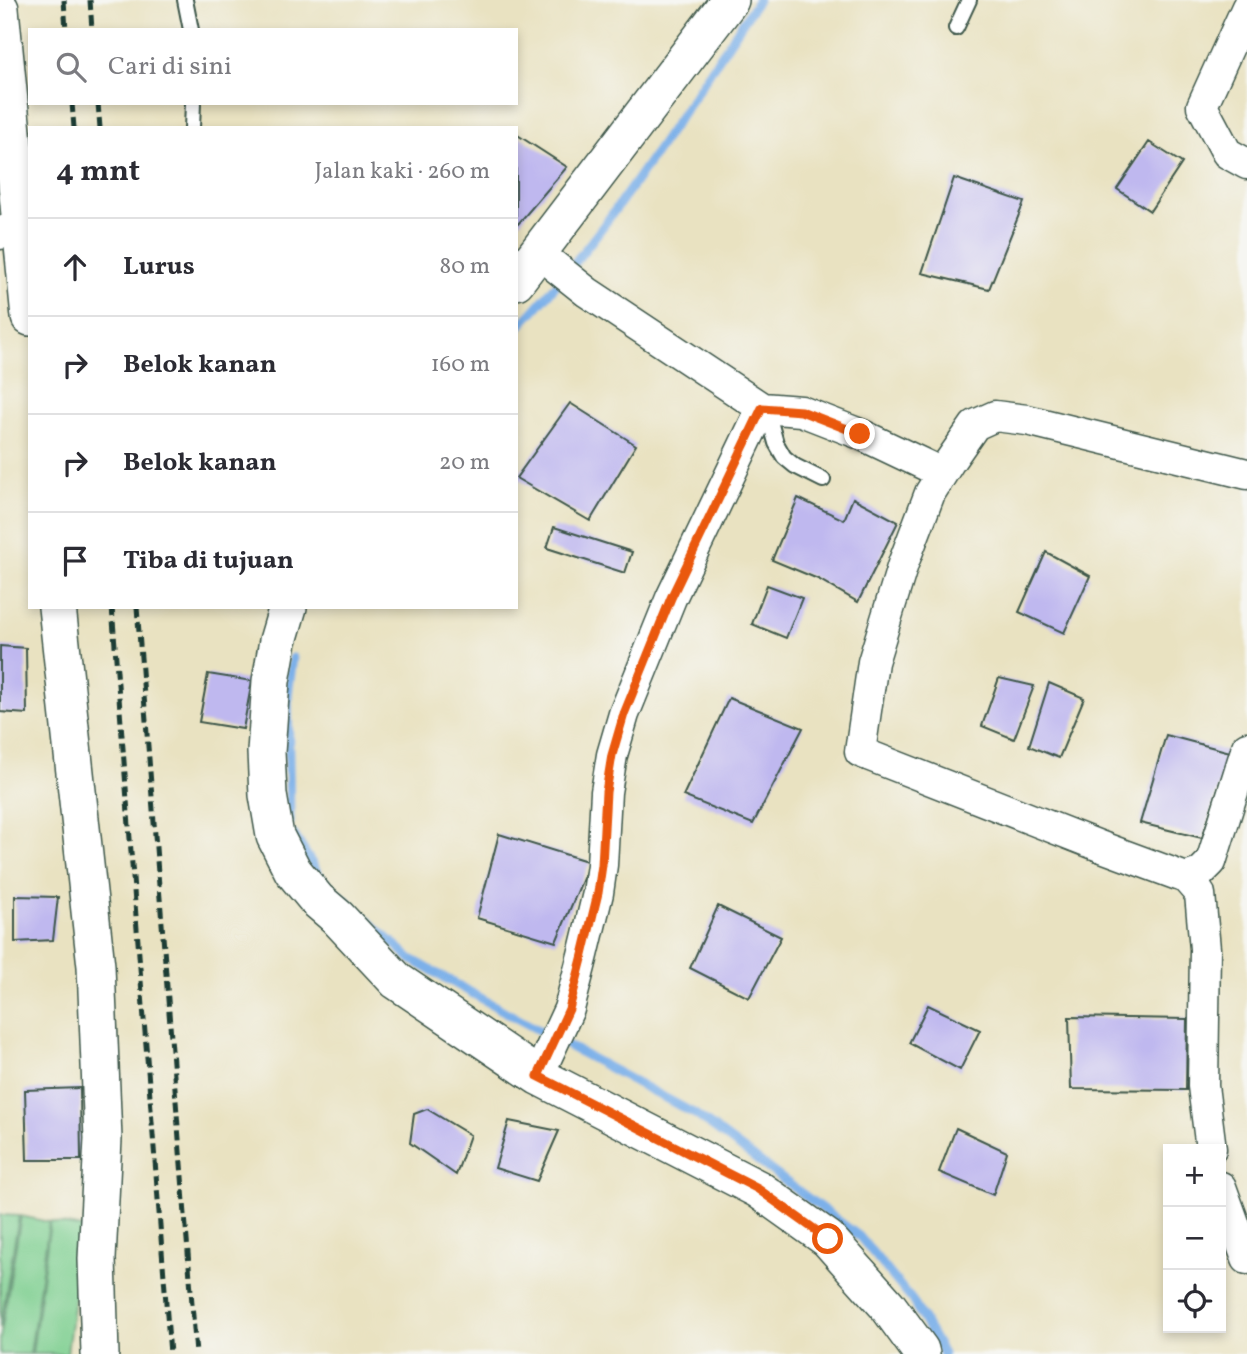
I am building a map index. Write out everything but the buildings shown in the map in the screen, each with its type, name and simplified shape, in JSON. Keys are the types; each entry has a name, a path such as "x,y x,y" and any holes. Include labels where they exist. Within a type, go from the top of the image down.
{"street":[{"path":"518,279 730,0"},
{"path":"1247,7 1202,106 1227,153 1247,164"},
{"path":"0,9 10,227 28,308"},
{"path":"535,258 762,408 801,411 860,434 942,473"},
{"path":"543,1064 569,1009 598,893 606,792 612,755 624,714 671,598 762,408"},
{"path":"1210,1144 1203,1086 1205,949 1200,894 1186,878 860,752 873,662 903,564 930,493 975,425 995,416 1027,420 1247,474"},
{"path":"57,609 96,966 103,1139 97,1259 100,1354"},
{"path":"287,609 271,681 266,752 268,795 275,836 293,871 317,900 337,917 397,981 758,1189 828,1239 887,1305 921,1354"},
{"path":"1186,878 1200,873 1211,862 1247,747"},
{"path":"1226,1204 1247,1259"}],"lane":[{"path":"185,0 191,28"},
{"path":"956,28 968,0"},
{"path":"192,126 193,105"},
{"path":"762,408 784,457 795,466 823,480"}],"green space":[{"path":"0,1215 19,1216 0,1328"},
{"path":"21,1216 49,1222 30,1354 0,1354 0,1339"},
{"path":"50,1222 83,1228 67,1354 32,1354"}],"waterway":[{"path":"518,328 614,212 758,0"},
{"path":"290,822 288,695 293,658"},
{"path":"294,835 321,878 411,959 695,1114 859,1236 912,1300 943,1354"}],"railway":[{"path":"64,0 66,28"},
{"path":"90,0 92,28"},
{"path":"72,105 74,126"},
{"path":"98,105 100,126"},
{"path":"112,609 170,1354"},
{"path":"137,609 196,1354"}],"route":[{"path":"828,1239 758,1189 538,1076 569,1009 598,893 606,792 612,755 624,714 671,598 762,408 801,411 860,434"}]}
